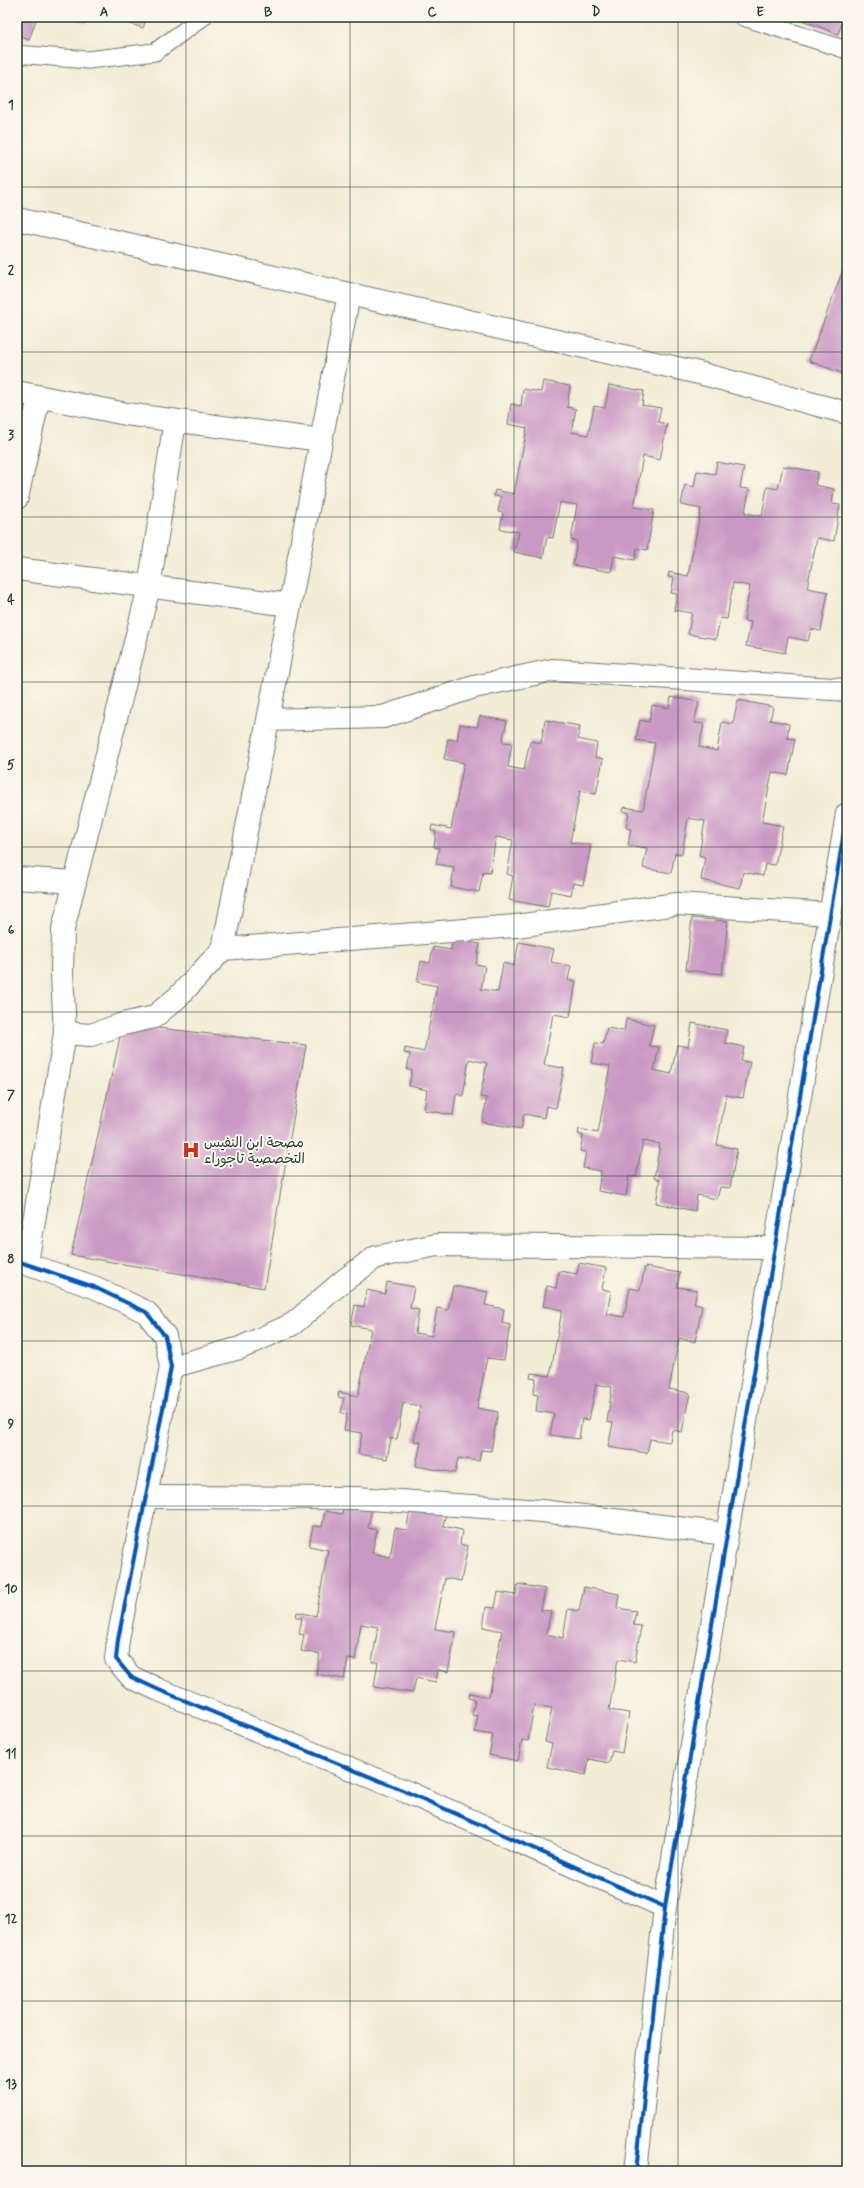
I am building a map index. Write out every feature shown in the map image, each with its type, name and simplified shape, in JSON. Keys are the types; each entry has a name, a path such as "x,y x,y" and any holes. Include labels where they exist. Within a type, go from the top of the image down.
{"street":[{"path":"17,218 699,373 847,413"},
{"path":"65,1033 91,1035 123,1024 154,1017 178,997 223,949 349,294"},
{"path":"17,392 126,414 321,440"},
{"path":"17,498 39,396"},
{"path":"175,421 149,587 63,929 62,974 65,1033 22,1262 94,1287 146,1312 165,1336 171,1367 118,1640 116,1659 131,1677 159,1690 407,1792 665,1907"},
{"path":"17,569 290,605"},
{"path":"268,720 383,717 474,686 553,670 847,690"},
{"path":"636,2171 665,1907 847,814"},
{"path":"17,878 74,882"},
{"path":"223,949 516,926 678,904 830,914"},
{"path":"171,1367 240,1348 293,1324 343,1281 376,1257 437,1245 774,1248"},
{"path":"145,1497 356,1498 542,1511 726,1534"}],"lane":[{"path":"17,54 88,60 155,52 204,17"},
{"path":"743,17 847,50"}],"building":[{"path":"17,17 37,17 29,40 17,35"},
{"path":"69,17 89,17 86,23"},
{"path":"111,17 147,17 143,28"},
{"path":"794,17 844,17 838,34"},
{"path":"847,259 847,375 809,361"},
{"path":"543,381 570,386 567,407 576,409 571,432 588,435 594,406 605,408 609,385 644,391 642,405 661,408 658,422 667,424 660,460 643,456 634,507 654,510 647,550 637,548 635,560 614,556 611,572 573,565 577,541 571,540 577,505 560,502 553,538 547,537 543,558 514,552 519,532 500,529 503,513 498,512 501,497 494,496 495,490 514,494 527,428 508,424 511,404 521,406 523,389 541,392"},
{"path":"717,462 744,467 740,488 749,489 745,513 762,516 767,487 778,489 783,466 818,472 815,485 834,489 832,504 840,505 834,541 817,538 807,588 828,592 821,631 811,629 808,641 788,637 785,653 746,646 751,622 744,621 750,586 733,583 727,619 720,618 716,639 688,634 692,613 674,610 677,594 671,593 674,578 668,577 669,572 688,576 701,509 681,505 685,485 694,487 697,471 715,474"},
{"path":"671,697 699,702 694,723 704,724 699,747 717,751 722,722 733,724 738,700 773,707 770,720 789,724 787,738 795,739 788,775 772,772 762,822 783,826 775,865 765,864 763,876 743,872 740,888 701,880 705,857 699,855 705,821 688,818 682,854 675,853 671,873 643,868 647,848 628,845 631,829 626,828 629,813 623,811 624,807 643,810 655,743 636,740 640,720 649,722 652,705 669,708"},
{"path":"480,716 507,721 502,742 512,743 508,767 524,770 530,741 541,743 545,720 580,726 578,739 597,743 595,757 603,759 596,794 580,791 570,842 591,845 583,885 573,883 571,895 551,891 548,907 509,900 513,876 507,874 513,840 496,837 490,873 483,872 479,892 451,887 454,867 436,864 439,848 434,847 436,832 431,831 432,825 451,829 464,763 444,759 448,739 457,740 460,724 477,727"},
{"path":"692,918 728,921 722,974 686,970"},
{"path":"453,939 480,944 476,964 485,966 481,989 498,992 503,963 514,966 519,942 554,949 551,962 571,966 568,980 576,981 570,1017 553,1014 544,1065 564,1068 556,1108 546,1106 544,1118 524,1114 521,1129 482,1122 487,1098 480,1097 487,1063 469,1059 463,1096 456,1094 453,1115 424,1110 427,1090 409,1086 412,1070 407,1070 410,1054 404,1053 405,1048 424,1052 437,986 417,982 421,961 430,963 433,947 451,950"},
{"path":"626,1019 654,1025 649,1046 659,1047 654,1070 671,1074 677,1045 688,1047 692,1023 727,1030 725,1043 744,1047 741,1061 750,1062 743,1098 726,1095 717,1145 737,1149 730,1188 720,1187 717,1199 697,1195 695,1211 656,1203 660,1180 654,1178 660,1144 643,1141 636,1177 629,1176 626,1196 598,1191 601,1171 583,1168 586,1152 580,1151 583,1136 578,1134 579,1129 598,1133 610,1066 591,1063 595,1043 603,1044 607,1028 624,1031"},
{"name":"مصحة ابن النفيس التخصصية تاجوراء","path":"123,1024 306,1045 264,1288 71,1255"},
{"path":"579,1263 606,1268 602,1289 611,1291 607,1314 624,1317 630,1288 640,1290 645,1267 680,1273 677,1287 697,1290 694,1304 702,1306 695,1342 679,1338 669,1389 690,1393 682,1432 672,1430 670,1442 650,1439 647,1453 608,1447 613,1423 607,1422 612,1387 596,1384 589,1420 582,1419 579,1439 550,1435 554,1414 536,1411 538,1395 533,1394 536,1379 530,1378 531,1373 550,1376 562,1310 543,1306 547,1286 556,1288 559,1271 577,1274"},
{"path":"387,1282 414,1287 410,1308 419,1310 415,1333 432,1336 437,1308 448,1310 453,1286 488,1292 485,1305 504,1309 502,1323 510,1325 504,1360 487,1358 477,1408 498,1412 491,1451 481,1450 479,1461 458,1458 455,1473 416,1466 421,1442 414,1441 420,1406 403,1403 397,1439 391,1438 387,1459 358,1454 362,1433 344,1430 347,1414 341,1413 344,1398 338,1397 339,1392 358,1396 371,1329 351,1325 355,1305 364,1307 367,1290 385,1294"},
{"path":"344,1503 372,1508 368,1528 377,1530 372,1553 390,1557 395,1528 406,1530 411,1506 446,1513 443,1526 462,1530 460,1544 468,1546 461,1581 445,1578 435,1629 456,1632 448,1672 438,1670 436,1682 416,1678 413,1693 374,1687 378,1662 372,1662 378,1627 361,1624 355,1660 348,1659 344,1679 316,1674 320,1654 301,1651 304,1635 299,1634 302,1618 296,1618 297,1612 316,1616 328,1550 309,1546 313,1526 322,1527 325,1511 342,1514"},
{"path":"518,1584 545,1589 541,1610 551,1611 546,1634 563,1638 568,1609 579,1611 584,1587 619,1594 617,1608 636,1611 633,1625 641,1626 635,1662 618,1659 609,1710 629,1713 622,1753 612,1751 609,1763 589,1759 586,1775 547,1767 552,1744 545,1742 552,1708 534,1705 528,1741 522,1740 518,1761 489,1755 493,1735 475,1732 478,1716 472,1715 475,1700 469,1698 470,1693 489,1697 502,1631 483,1627 486,1607 495,1608 498,1592 516,1595"}],"cycle path":[{"path":"636,2171 665,1907 847,814"},
{"path":"17,1261 94,1287 146,1312 165,1336 171,1367 118,1640 116,1659 131,1677 159,1690 407,1792 665,1907"}],"place":[{"name":"مصحة ابن النفيس التخصصية تاجوراء","path":"191,1150"}]}
